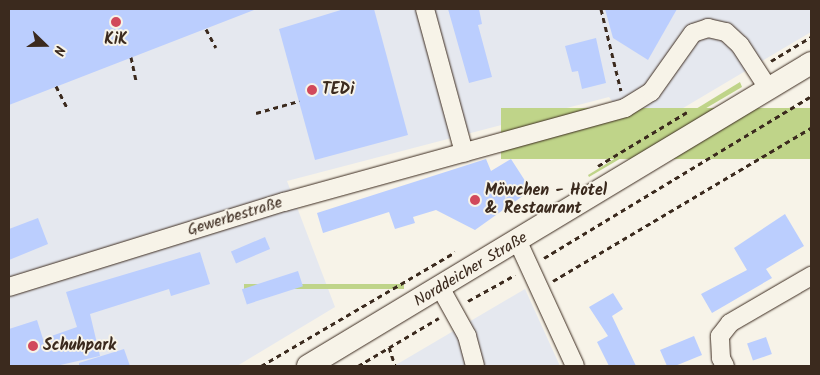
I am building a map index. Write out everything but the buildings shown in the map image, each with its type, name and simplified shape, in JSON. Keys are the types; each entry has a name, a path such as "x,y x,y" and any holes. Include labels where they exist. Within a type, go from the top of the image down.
{"main road":[{"name":"Norddeicher Straße","path":"308,366 518,242 762,78 811,63"}],"street":[{"path":"425,9 464,153"},
{"name":"Gewerbestraße","path":"9,286 275,205 625,108 651,92 693,33 708,28 726,32 740,45 762,78"},
{"path":"518,242 575,366"},
{"path":"725,366 719,346 720,336 730,323 811,276"},
{"path":"441,289 467,336 475,366"}],"path":[{"path":"601,9 625,108"},
{"path":"206,28 216,48"},
{"path":"762,78 811,37"},
{"path":"131,57 136,80"},
{"path":"56,86 67,108"},
{"name":"Norddeicher Straße","path":"358,366 529,266 811,96"},
{"path":"256,113 299,101"},
{"path":"590,170 690,110"},
{"path":"539,288 811,128"},
{"path":"261,366 460,249"},
{"path":"389,347 395,366"}],"shaded area":[{"path":"9,9 811,9 811,32 636,136 609,97 287,181 335,307 237,366 9,366"},
{"path":"525,289 560,366 394,366"}],"green space":[{"path":"740,82 742,87 589,177 588,175"},
{"path":"501,108 811,108 811,159 501,159"},
{"path":"244,284 404,284 404,289 244,289"}],"place":[{"name":"KiK","path":"116,22"},
{"name":"TEDi","path":"312,90"},
{"name":"Möwchen - Hotel & Restaurant","path":"475,200"},
{"name":"Schuhpark","path":"33,346"}]}
